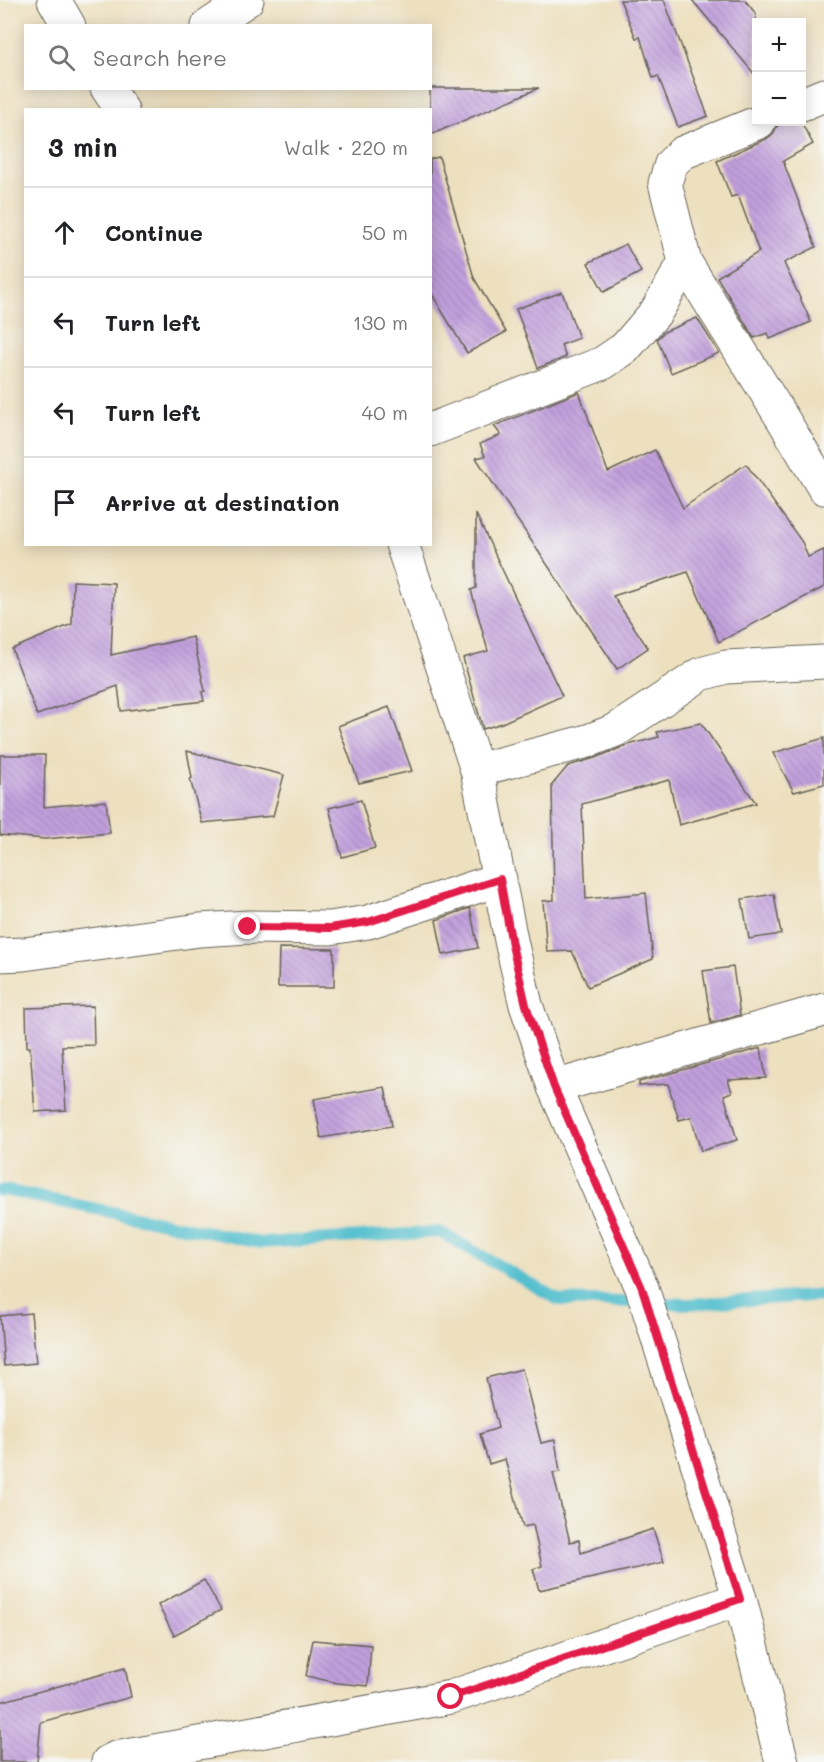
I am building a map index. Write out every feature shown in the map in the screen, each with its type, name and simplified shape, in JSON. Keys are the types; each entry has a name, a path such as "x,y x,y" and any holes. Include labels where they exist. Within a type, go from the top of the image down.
{"street":[{"path":"54,0 68,24"},
{"path":"211,24 247,0"},
{"path":"806,102 824,95"},
{"path":"752,125 681,153 671,164 665,183 686,262 824,488"},
{"path":"432,429 603,363 625,348 656,312 686,262"},
{"path":"403,546 477,770 526,1005 554,1087 642,1288 653,1329 740,1599 782,1762"},
{"path":"477,770 588,741 616,729 701,674 726,667 824,662"},
{"path":"0,955 24,954 200,930 248,927 330,928 359,924 500,879"},
{"path":"554,1087 824,1010"},
{"path":"108,1762 116,1758 451,1697 740,1599"}],"building":[{"path":"620,0 664,0 708,116 678,127 658,76 653,78 640,37 636,38"},
{"path":"692,0 745,0 756,14 756,18 752,18 752,71"},
{"path":"432,88 539,88 432,134 432,108 430,108"},
{"path":"777,126 803,126 813,144 783,161 816,247 784,263 811,322 770,339 768,333 754,338 717,277 759,252 738,195 731,197 717,161 773,134"},
{"path":"439,157 474,278 506,332 467,353 432,294 432,159"},
{"path":"626,244 641,272 604,292 588,263"},
{"path":"562,292 579,338 561,345 566,357 538,368 516,309"},
{"path":"697,318 719,353 671,373 657,339 664,332"},
{"path":"579,392 608,472 655,450 683,508 746,464 802,542 808,557 824,550 824,587 719,642 688,572 613,596 648,648 617,669 476,458 485,456 480,444 501,435 494,426"},
{"path":"476,514 562,696 483,729 463,658 488,651 471,590 476,588"},
{"path":"73,581 114,583 111,655 193,637 205,691 202,692 204,701 121,711 118,686 37,715 12,649 72,624"},
{"path":"389,707 412,771 359,783 338,726"},
{"path":"701,723 756,803 679,825 669,780 582,804 586,899 646,893 653,959 588,987 572,951 547,952 543,901 554,900 552,785 568,766 659,737 657,732"},
{"path":"824,738 824,784 794,792 773,753"},
{"path":"187,751 284,775 273,816 202,823 190,779 192,778"},
{"path":"0,755 45,755 44,807 106,801 110,833 45,839 0,835"},
{"path":"361,800 375,848 342,857 329,808"},
{"path":"774,894 781,934 749,939 742,899"},
{"path":"470,908 478,948 443,955 436,920"},
{"path":"279,948 334,949 334,987 278,987"},
{"path":"733,967 740,1015 711,1023 703,971"},
{"path":"93,1006 94,1045 62,1046 66,1110 35,1112 30,1047 27,1047 26,1008"},
{"path":"761,1048 766,1078 728,1080 732,1092 724,1095 737,1140 701,1151 691,1117 679,1120 668,1084 639,1086 639,1082"},
{"path":"385,1087 392,1126 321,1138 314,1099"},
{"path":"31,1313 36,1363 4,1366 0,1316"},
{"path":"522,1369 541,1443 555,1440 560,1472 553,1473 570,1542 579,1540 581,1553 653,1529 664,1562 539,1590 533,1569 542,1566 533,1525 523,1527 505,1459 489,1464 480,1434 498,1428 486,1378"},
{"path":"204,1580 221,1610 174,1635 158,1605"},
{"path":"313,1640 371,1645 368,1686 338,1683 306,1676"},
{"path":"125,1668 131,1697 41,1722 37,1762 0,1762 0,1702"}],"waterway":[{"path":"0,1191 261,1243 440,1232 559,1300 689,1304 824,1295"}],"route":[{"path":"248,927 330,928 368,922 500,879 526,1005 554,1087 642,1288 653,1329 740,1599 451,1697"}]}
